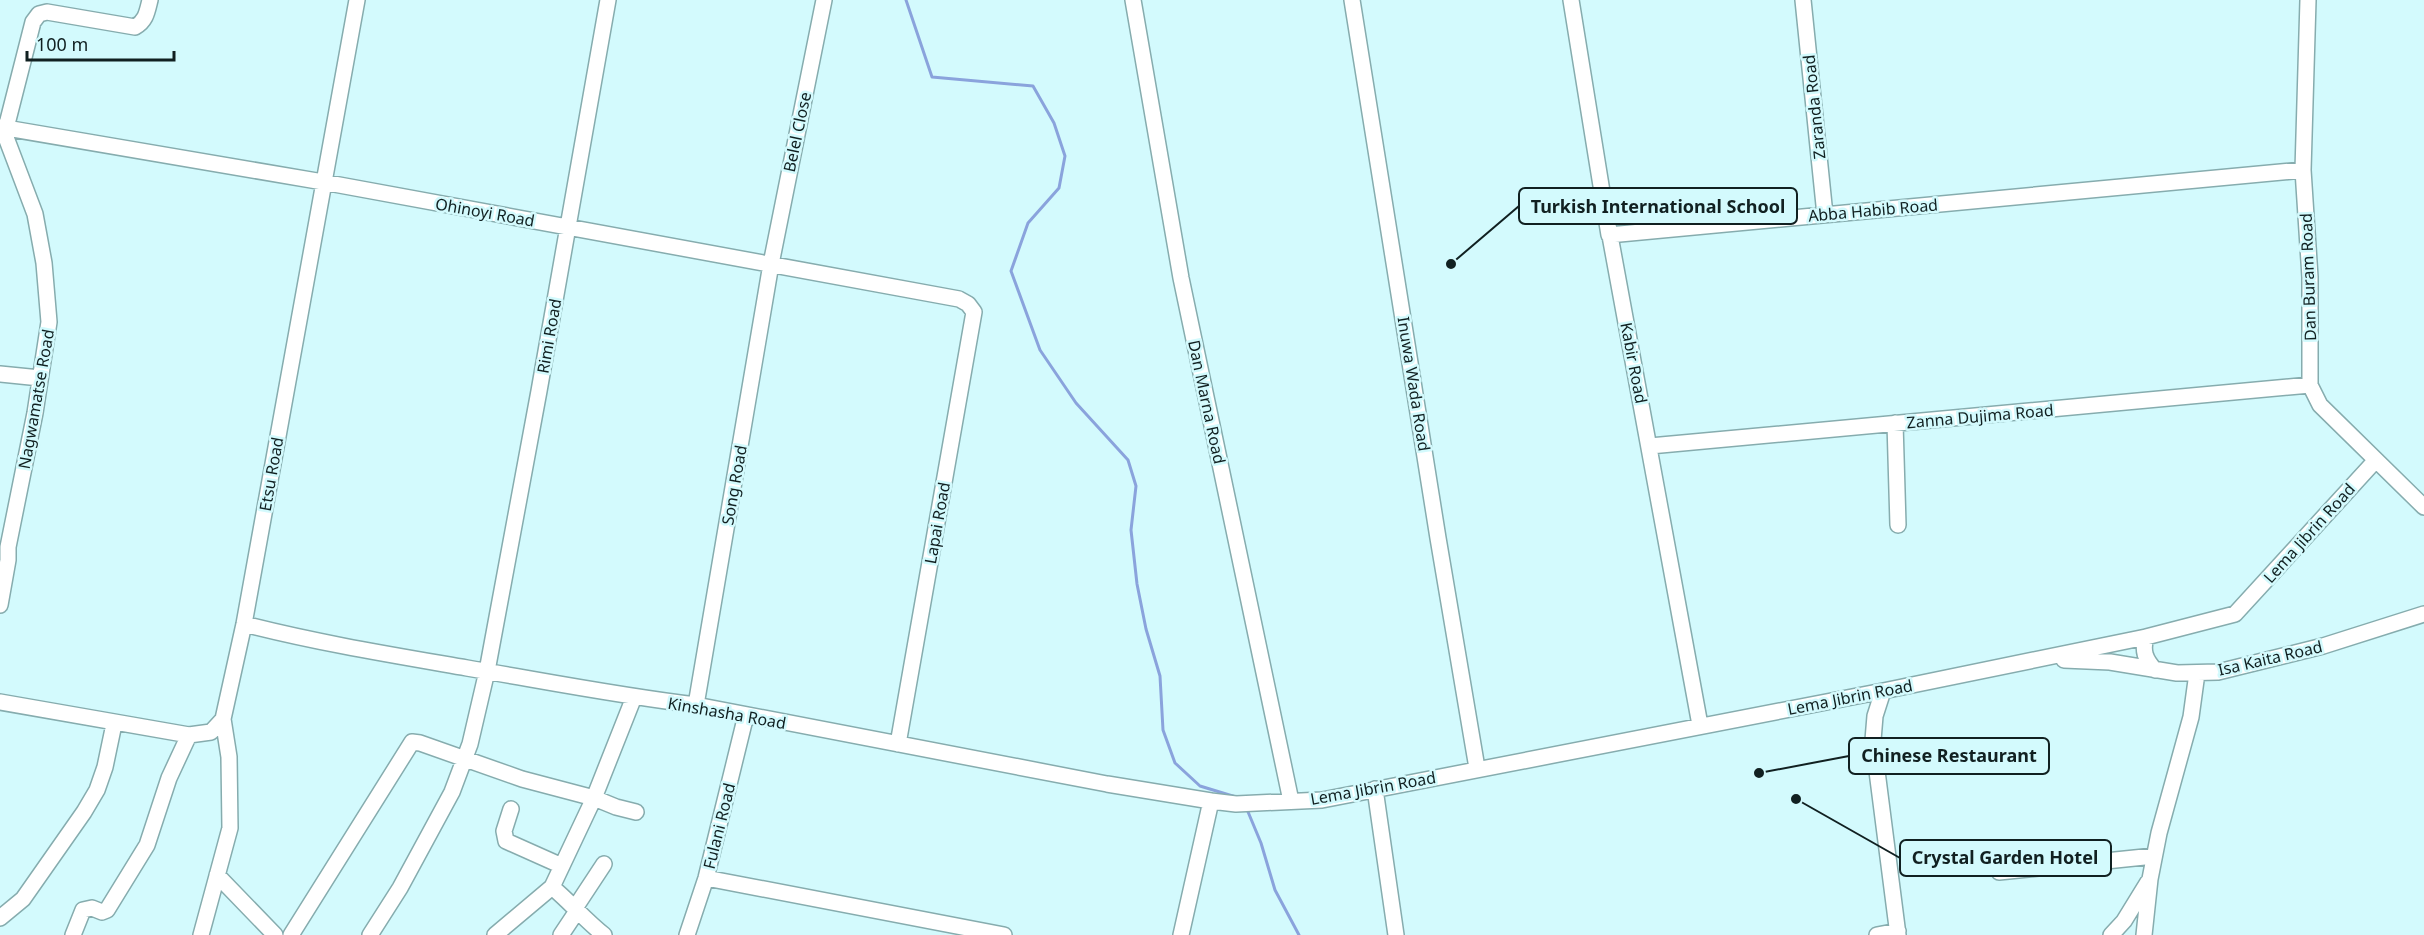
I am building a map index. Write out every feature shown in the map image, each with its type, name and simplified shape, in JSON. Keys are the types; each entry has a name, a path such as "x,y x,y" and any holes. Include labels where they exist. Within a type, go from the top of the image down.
{"street":[{"path":"3,128 33,22 39,14 47,12 135,27 142,23 146,16 150,0"},
{"name":"Etsu Road","path":"223,719 244,624 357,0"},
{"name":"Rimi Road","path":"370,935 400,888 446,802 470,744 487,671 608,0"},
{"name":"Belel Close","path":"771,264 824,0"},
{"name":"Dan Marna Road","path":"1133,0 1181,278 1291,801"},
{"name":"Inuwa Wada Road","path":"1352,0 1477,768"},
{"name":"Kabir Road","path":"1572,0 1610,235 1700,725"},
{"name":"Zaranda Road","path":"1803,0 1826,215"},
{"name":"Dan Buram Road","path":"2308,0 2303,170 2310,277 2310,385"},
{"name":"Ohinoyi Road","path":"3,128 323,182 959,299 968,304"},
{"name":"Nagwamatse Road","path":"1,597 8,560 8,547 50,322 44,263 35,214 3,128"},
{"name":"Abba Habib Road","path":"1610,235 2303,170"},
{"name":"Song Road","path":"696,705 771,264"},
{"name":"Lapai Road","path":"898,744 974,312 968,304"},
{"path":"0,374 40,378"},
{"path":"2310,385 2320,405 2424,507"},
{"name":"Zanna Dujima Road","path":"1650,446 2310,385"},
{"path":"1895,423 1898,525"},
{"name":"Lema Jibrin Road","path":"1236,804 1322,800 1477,768 1883,691 2146,637 2235,614 2375,461"},
{"name":"Isa Kaita Road","path":"1993,668 2047,660 2080,659 2177,673 2228,670 2323,646 2403,623 2424,614"},
{"name":"Isa Kaita Road","path":"2403,623 2424,625"},
{"name":"Kinshasha Road","path":"244,624 300,638 634,697 696,705 898,744 1236,804"},
{"path":"2146,637 2143,653 2147,662 2155,670"},
{"path":"2144,935 2154,856 2191,717 2197,673"},
{"path":"1877,935 1898,933 1873,740 1875,716 1883,691"},
{"path":"495,935 552,887 594,798 634,697"},
{"path":"0,702 114,724 189,735 211,732 223,719"},
{"name":"Fulani Road","path":"687,935 706,878 747,715"},
{"path":"201,935 230,828 229,756 223,719"},
{"path":"0,918 23,899 97,790 114,724"},
{"path":"73,935 83,910 92,908 102,912 107,910 147,845 169,778 189,735"},
{"path":"291,935 412,742 522,779 636,812"},
{"path":"1375,789 1396,935"},
{"path":"1181,935 1211,801"},
{"path":"511,809 503,838 562,866"},
{"path":"1999,872 2154,856"},
{"path":"561,935 604,864"},
{"path":"217,875 275,935"},
{"path":"706,878 1004,935"},
{"path":"2111,935 2124,921 2150,879"},
{"path":"552,887 604,935"}],"waterway":[{"path":"906,0 932,77 1033,86 1054,123 1065,156 1059,188 1028,223 1011,271 1040,350 1076,403 1128,460 1136,486 1131,530 1137,584 1146,629 1160,676 1163,730 1175,763 1200,786 1236,797"},
{"path":"1246,807 1261,843 1275,890 1299,935"}],"place":[{"name":"Turkish International School","path":"1451,264"},
{"name":"Chinese Restaurant","path":"1759,773"},
{"name":"Crystal Garden Hotel","path":"1796,799"}]}
